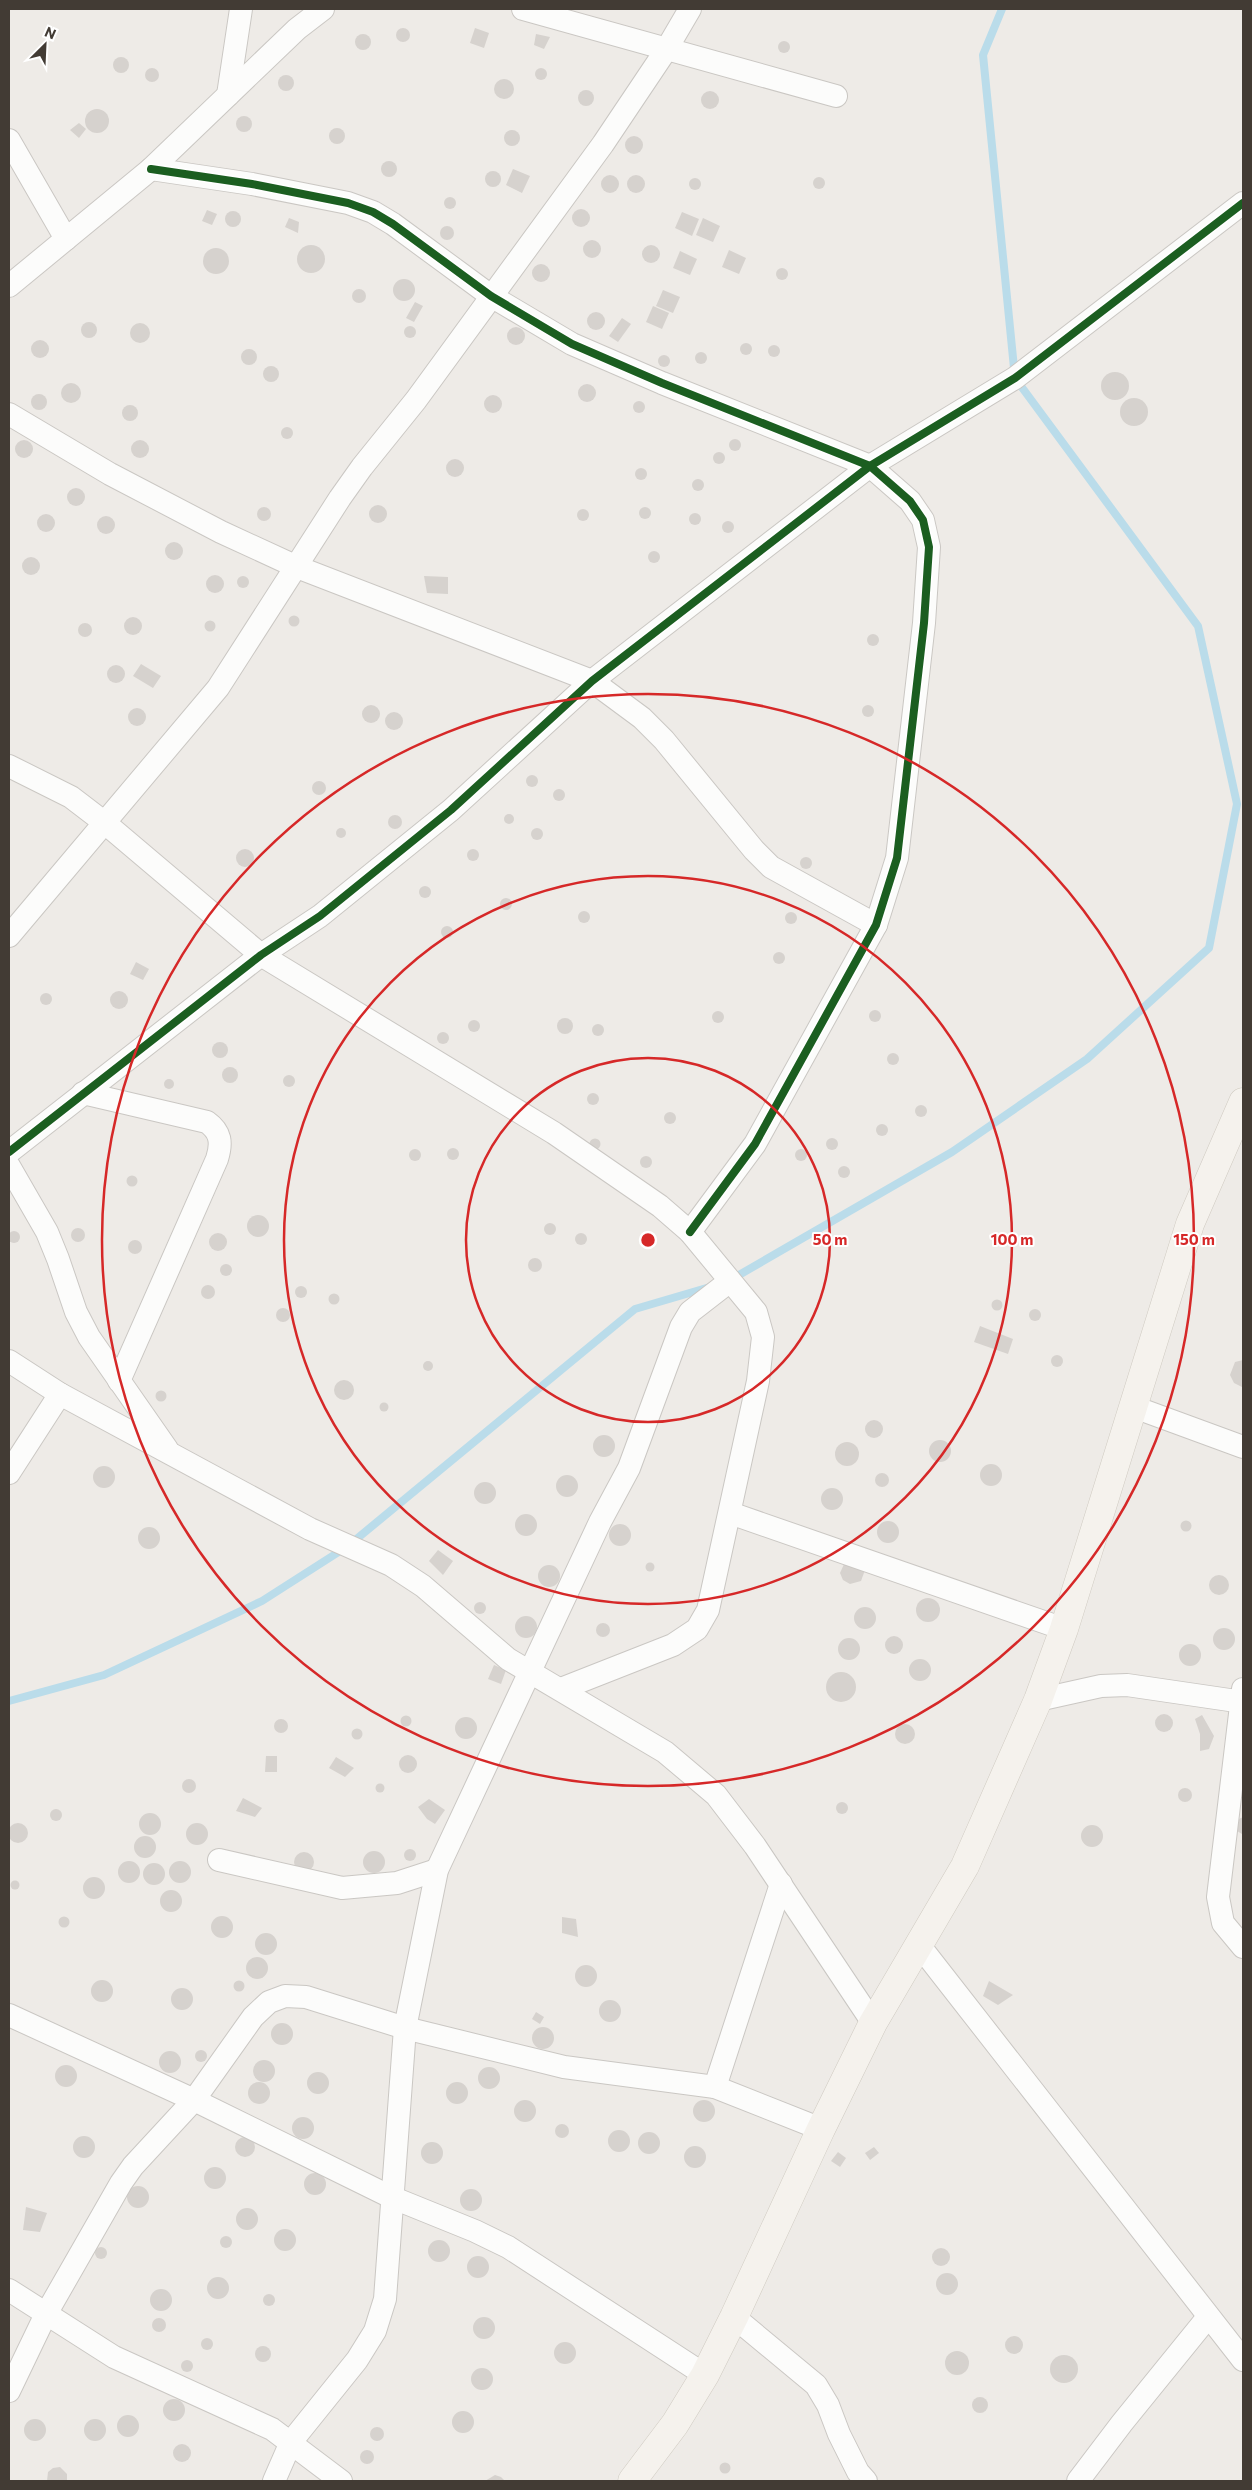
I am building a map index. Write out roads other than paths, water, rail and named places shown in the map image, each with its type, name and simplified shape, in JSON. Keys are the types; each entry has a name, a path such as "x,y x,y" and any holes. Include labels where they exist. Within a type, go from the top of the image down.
{"main road":[{"path":"632,2481 675,2424 706,2374 820,2129 873,2023 965,1866 1038,1700 1064,1629 1190,1224 1243,1102"}],"street":[{"path":"228,96 241,9"},
{"path":"9,286 151,169 296,29 323,9"},
{"path":"523,9 836,96"},
{"path":"9,936 218,688 362,466 416,400 490,296 604,144 666,50 690,9"},
{"path":"9,140 66,238"},
{"path":"151,169 252,184 348,203 373,212 393,224 490,296 572,344 620,366 870,466 910,501 923,520 929,547 924,623 897,858 876,925 756,1144 690,1232"},
{"path":"9,1152 261,955 320,916 451,810 592,681 870,466 1015,378 1243,203"},
{"path":"9,414 160,501 221,532 297,566 592,681 642,718 664,740 754,850 771,867 876,925"},
{"path":"9,766 71,797 105,823 261,955 554,1133 660,1206 690,1232 756,1312 763,1338 758,1381 708,1610 697,1629 673,1645 561,1689"},
{"path":"83,1093 207,1122 216,1128 220,1137 221,1146 217,1159 119,1381"},
{"path":"9,1166 46,1232 58,1259 76,1312 119,1381 171,1454"},
{"path":"274,2481 291,2442 357,2360 376,2331 385,2299 391,2197 405,2028 437,1870 600,1522 629,1468 681,1327 690,1312 730,1281"},
{"path":"9,1361 60,1394 310,1529 391,1565 423,1586 494,1648 530,1672 665,1752 716,1795 781,1884 873,2023"},
{"path":"9,1473 60,1394"},
{"path":"1134,1407 1243,1447"},
{"path":"730,1513 1064,1629"},
{"path":"1038,1700 1101,1686 1127,1685 1242,1697 1218,1897 1223,1923 1243,1947"},
{"path":"219,1860 342,1888 396,1883 437,1870"},
{"path":"716,2087 781,1884"},
{"path":"919,1945 1243,2360"},
{"path":"9,2391 46,2314 121,2183 133,2166 194,2100 252,2017 269,2002 285,1996 306,1997 405,2028 564,2066 716,2087 820,2129"},
{"path":"9,2015 194,2100 391,2197 475,2231 508,2247 706,2374"},
{"path":"9,2290 114,2357 272,2429 341,2481"},
{"path":"734,2317 816,2385 828,2405 839,2434 858,2472 866,2481"},
{"path":"1078,2481 1122,2423 1208,2317"}],"waterway":[{"path":"732,1279 952,1152 1087,1059 1209,948 1237,804 1198,626 1015,378 983,55 1002,9"},
{"path":"9,1701 104,1675 262,1601 348,1546 635,1309 710,1287"}]}
